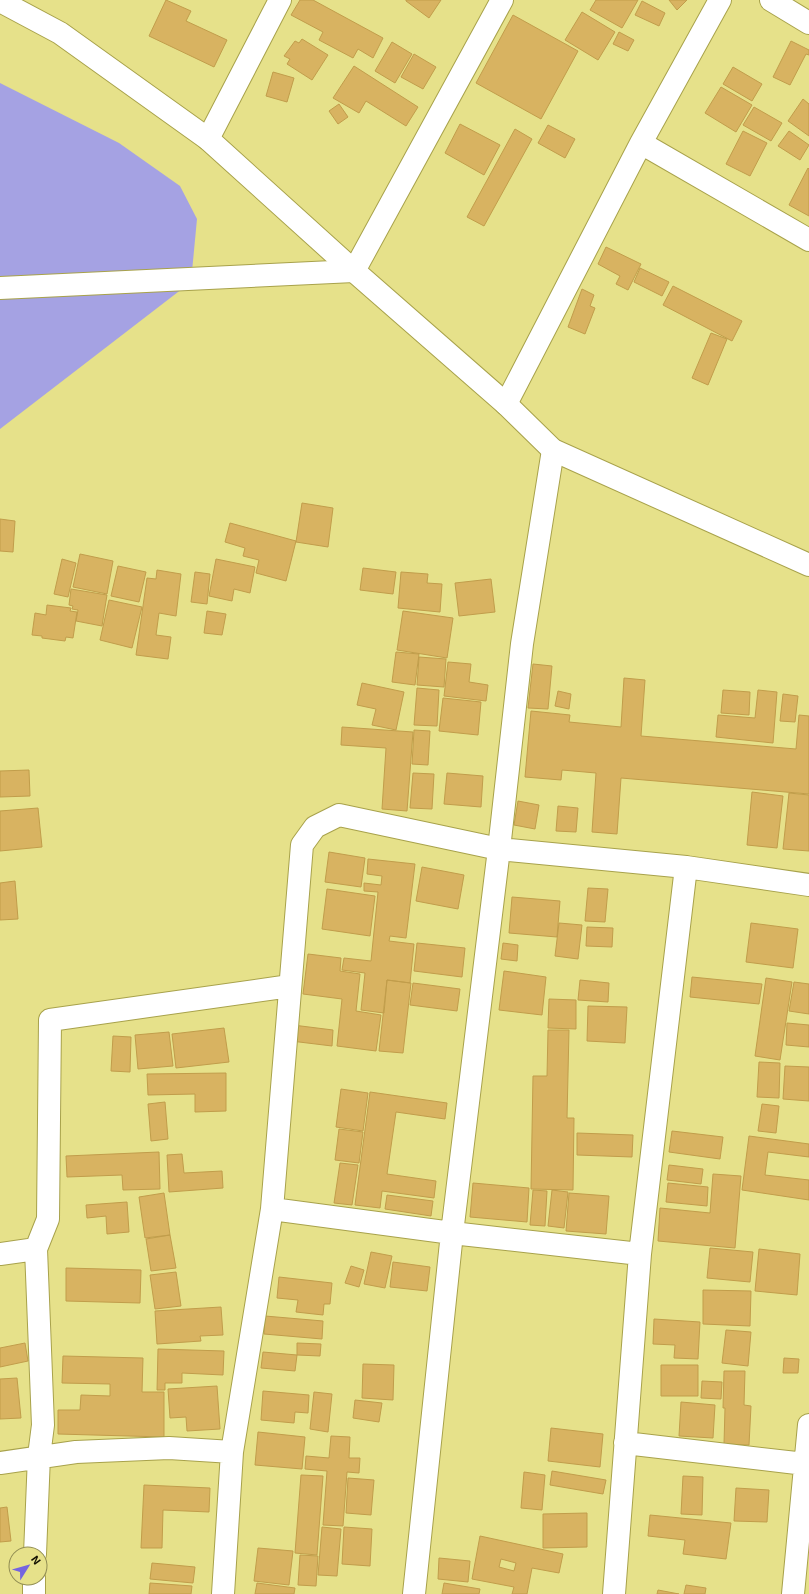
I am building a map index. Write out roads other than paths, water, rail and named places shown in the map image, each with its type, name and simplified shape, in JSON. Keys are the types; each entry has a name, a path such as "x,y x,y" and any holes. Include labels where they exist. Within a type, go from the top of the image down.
{"street":[{"path":"208,139 280,0"},
{"path":"354,271 502,0"},
{"path":"506,404 641,143 720,0"},
{"path":"771,0 809,22"},
{"path":"0,1 60,33 208,139 354,271 506,404 553,450 809,565"},
{"path":"641,143 809,240"},
{"path":"0,288 354,271"},
{"path":"414,1594 452,1233 499,849 522,644 553,450"},
{"path":"223,1594 232,1452 272,1209 302,845 315,827 339,815 499,849 686,867 809,885"},
{"path":"614,1594 640,1254 686,867"},
{"path":"35,1546 39,1456 43,1425 36,1249 48,1219 50,1020 290,986"},
{"path":"272,1209 452,1233 640,1254"},
{"path":"0,1253 36,1249"},
{"path":"793,1594 809,1425"},
{"path":"625,1443 805,1464"},
{"path":"0,1463 39,1456 76,1452 169,1448 232,1452"}]}
